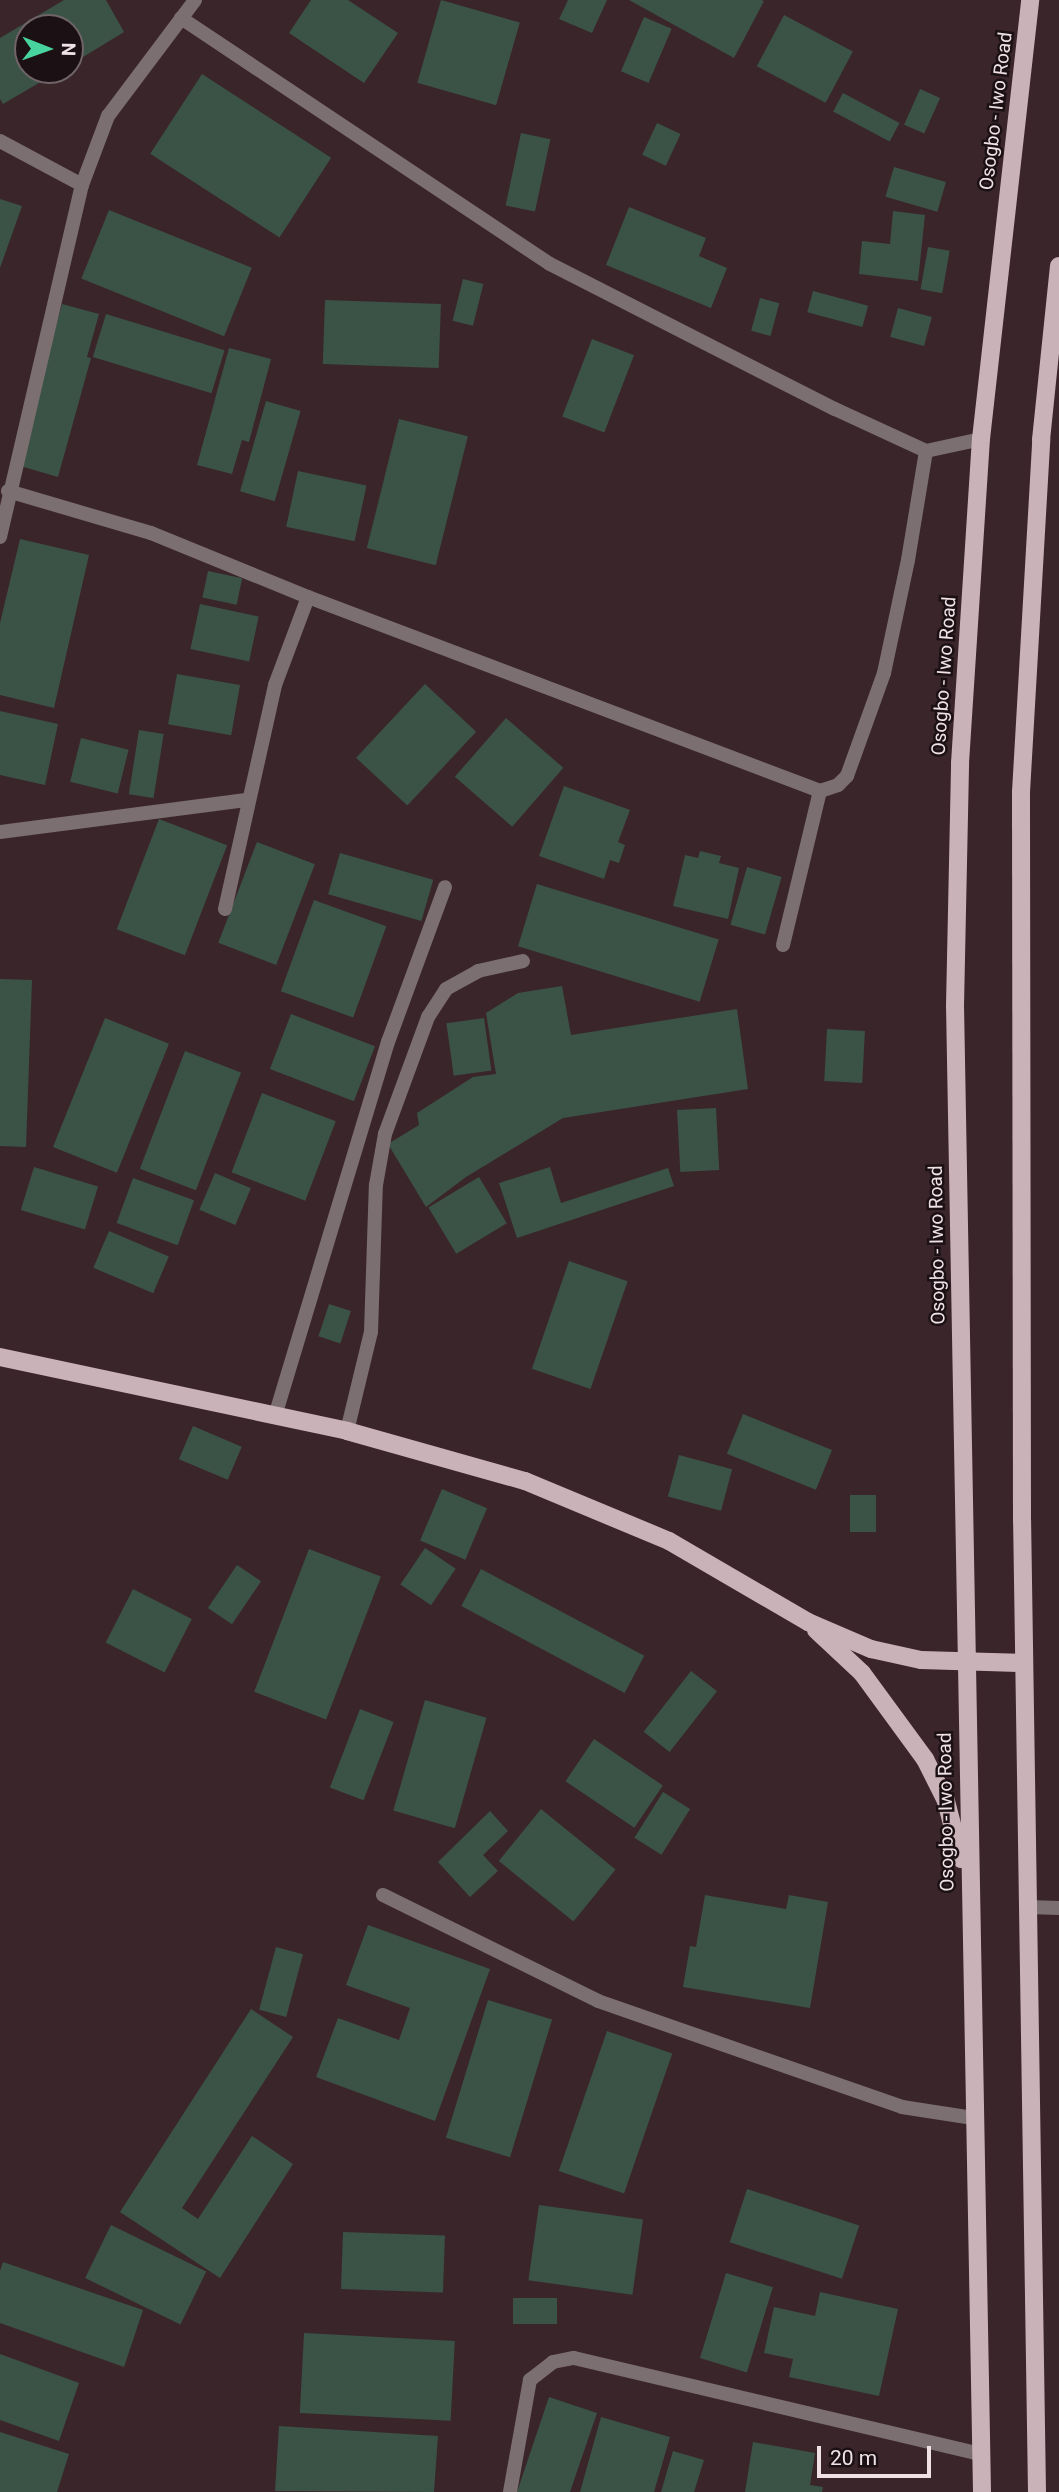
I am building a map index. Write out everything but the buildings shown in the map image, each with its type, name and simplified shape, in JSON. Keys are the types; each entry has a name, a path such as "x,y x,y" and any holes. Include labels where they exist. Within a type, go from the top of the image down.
{"main road":[{"name":"Osogbo - Iwo Road","path":"982,2492 973,2118 955,1006 960,763 981,439 1030,0"},
{"path":"1037,2492 1024,1663 1021,792 1041,440 1059,266"},
{"path":"0,1357 347,1431 537,1486 669,1541 808,1622 871,1649 921,1660 1024,1663"},
{"path":"808,1622 862,1673 925,1759 946,1801 969,1886"}],"street":[{"path":"1,528 82,185 108,116 195,0"},
{"path":"181,18 550,264 835,409 926,451 981,439"},
{"path":"0,142 82,185"},
{"path":"8,491 151,533 308,597 820,790 838,785 847,776 884,673 908,560 926,451"},
{"path":"225,909 275,685 308,597"},
{"path":"783,945 820,790"},
{"path":"0,832 248,800"},
{"path":"275,1416 388,1042 445,887"},
{"path":"347,1431 371,1332 376,1185 385,1133 428,1017 446,989 478,971 523,961"},
{"path":"383,1895 598,2001 902,2107 973,2118"},
{"path":"1028,1907 1059,1908"},
{"path":"510,2492 530,2380 553,2362 574,2358 981,2454"}]}
